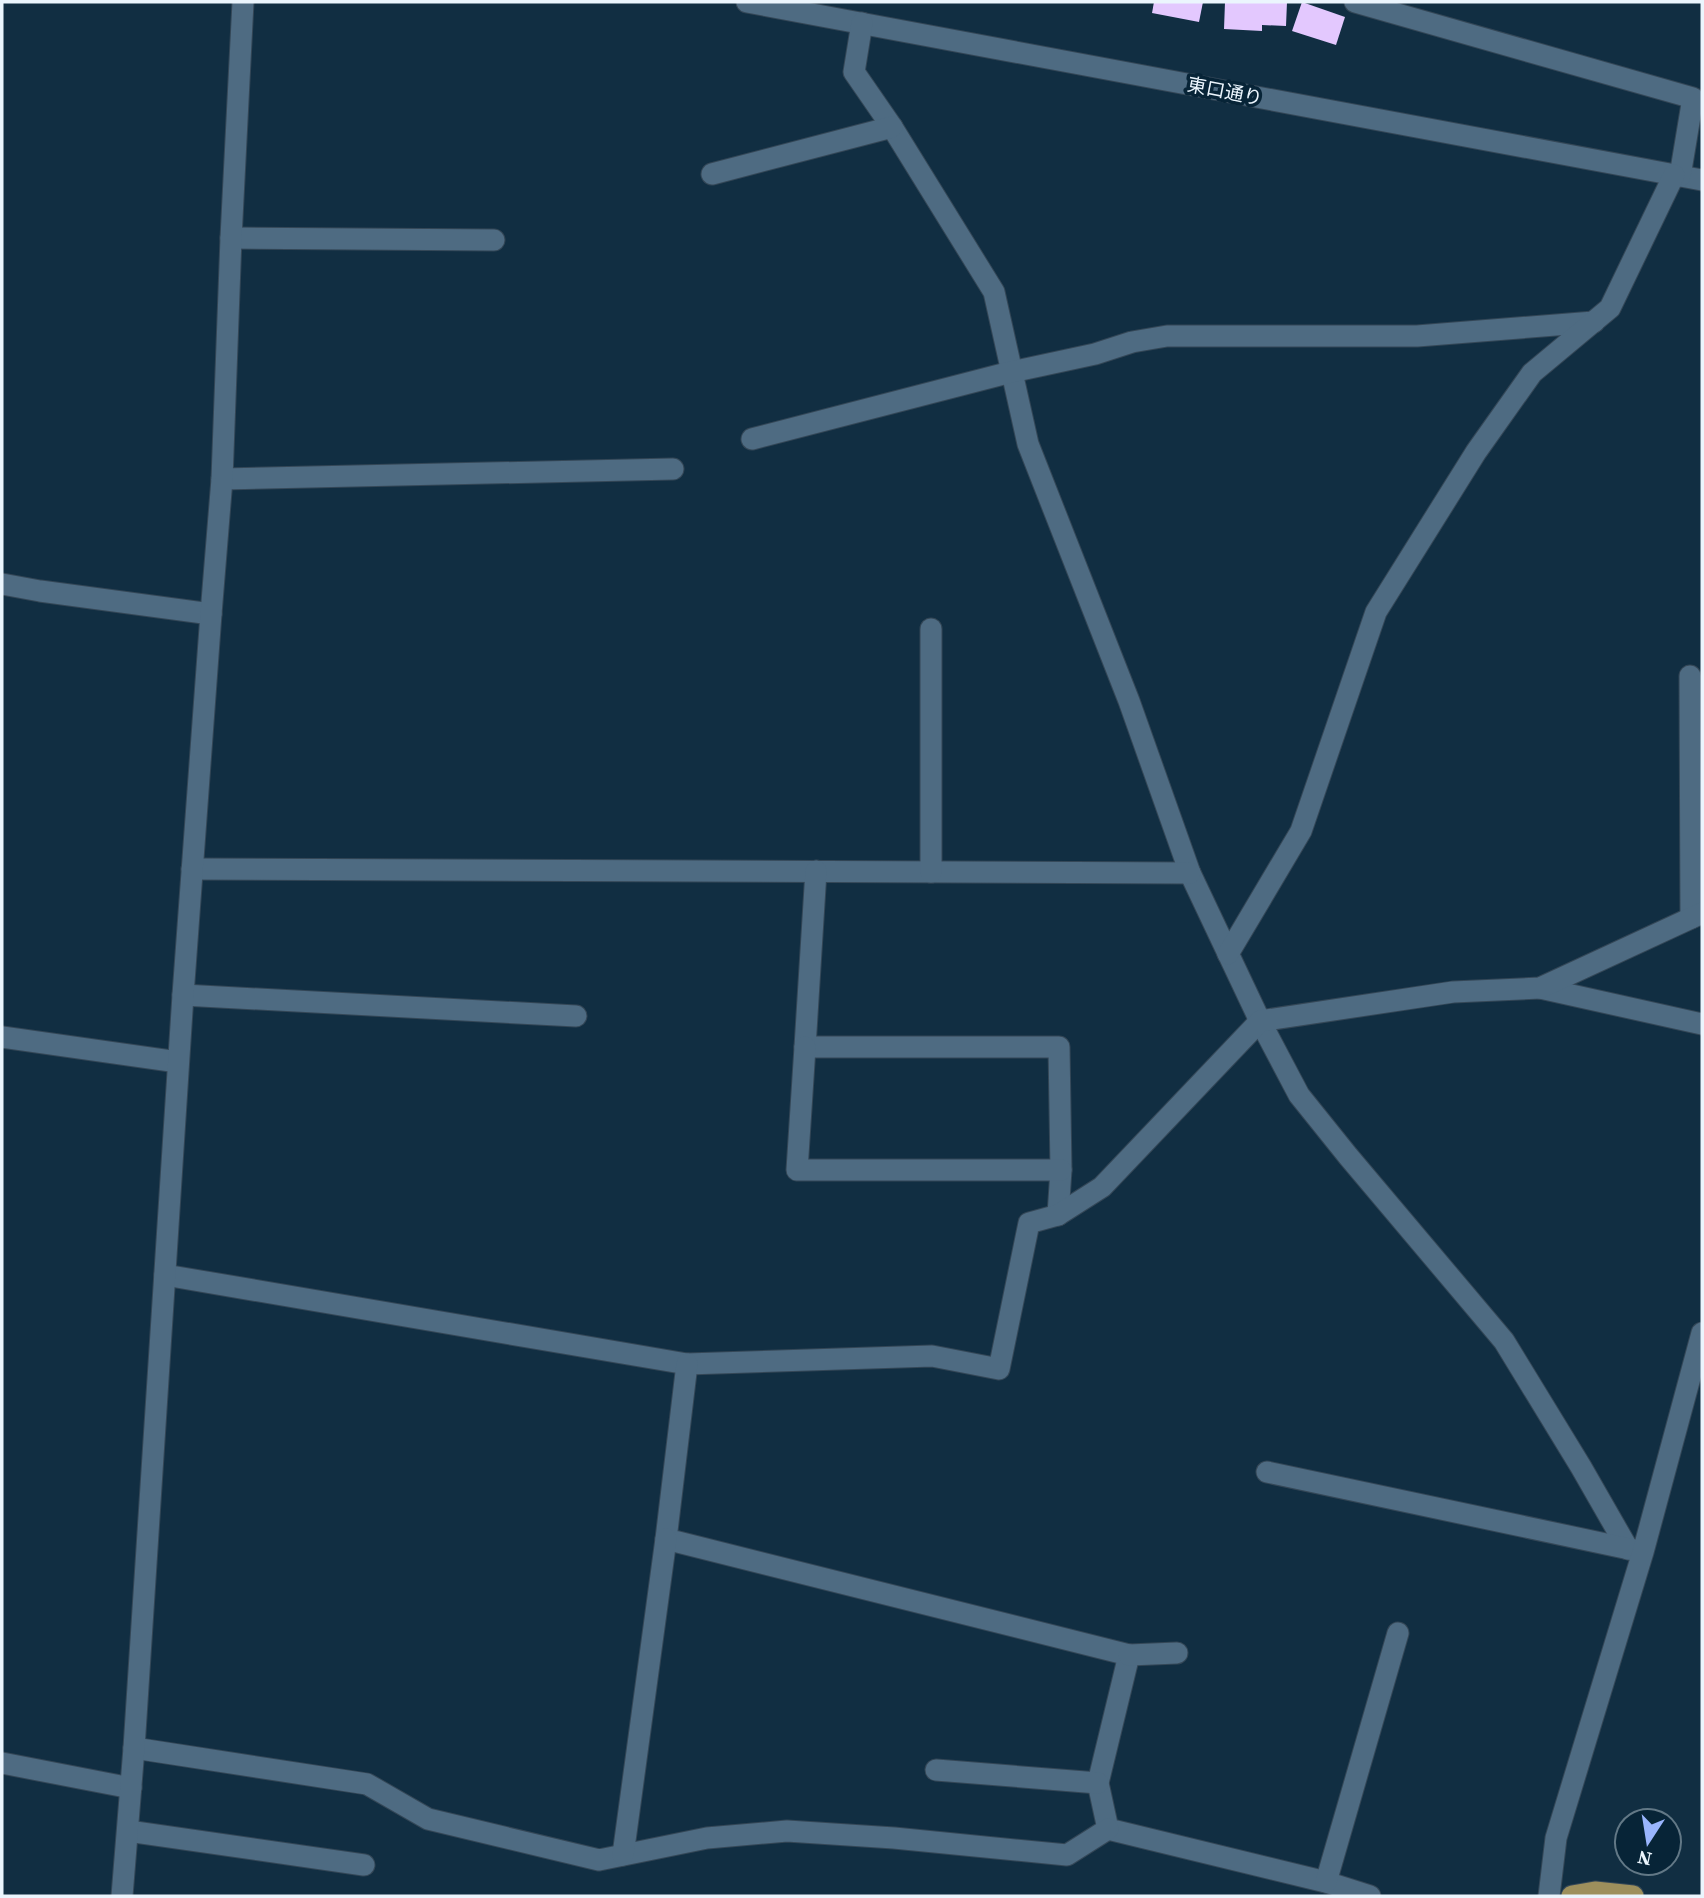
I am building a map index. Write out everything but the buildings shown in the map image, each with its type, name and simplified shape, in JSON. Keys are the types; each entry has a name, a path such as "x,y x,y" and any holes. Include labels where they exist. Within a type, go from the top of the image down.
{"main road":[{"path":"1573,1896 1595,1892 1633,1896"}],"street":[{"path":"122,1896 178,1062 222,479 243,2"},
{"name":"東口通り","path":"747,2 804,7 862,23 1702,180"},
{"path":"1228,954 1301,831 1376,612 1476,452 1532,373 1610,308 1677,175 1698,93 1356,2"},
{"path":"862,23 854,72 892,127 994,292 1028,444 1129,701 1190,873 1260,1021 1299,1095 1504,1341 1581,1467 1636,1550"},
{"path":"712,174 892,127"},
{"path":"231,238 494,240"},
{"path":"752,439 1011,372 1095,354 1132,342 1167,337 1417,336 1594,321"},
{"path":"222,479 673,469"},
{"path":"2,584 211,614"},
{"path":"930,872 931,629"},
{"path":"1540,988 1697,916 1690,676"},
{"path":"192,869 1190,873"},
{"path":"816,871 797,1170 1061,1170"},
{"path":"165,1275 687,1364 932,1356 999,1369 1029,1223 1058,1214 1101,1187 1260,1021 1453,992 1540,988 1702,1024"},
{"path":"183,995 576,1016"},
{"path":"2,1037 178,1062"},
{"path":"805,1047 1059,1047 1061,1170 1058,1214"},
{"path":"1549,1896 1556,1838 1636,1550 1702,1333"},
{"path":"623,1856 687,1364"},
{"path":"1267,1472 1636,1550"},
{"path":"666,1539 1129,1655 1177,1653"},
{"path":"1326,1882 1398,1633"},
{"path":"1108,1829 1098,1783 1129,1655"},
{"path":"134,1748 367,1784 428,1819 599,1860 707,1839 787,1831 894,1838 1067,1856 1108,1829 1326,1882 1370,1896"},
{"path":"2,1763 131,1788"},
{"path":"936,1770 1098,1783"},
{"path":"128,1831 364,1865"}]}
